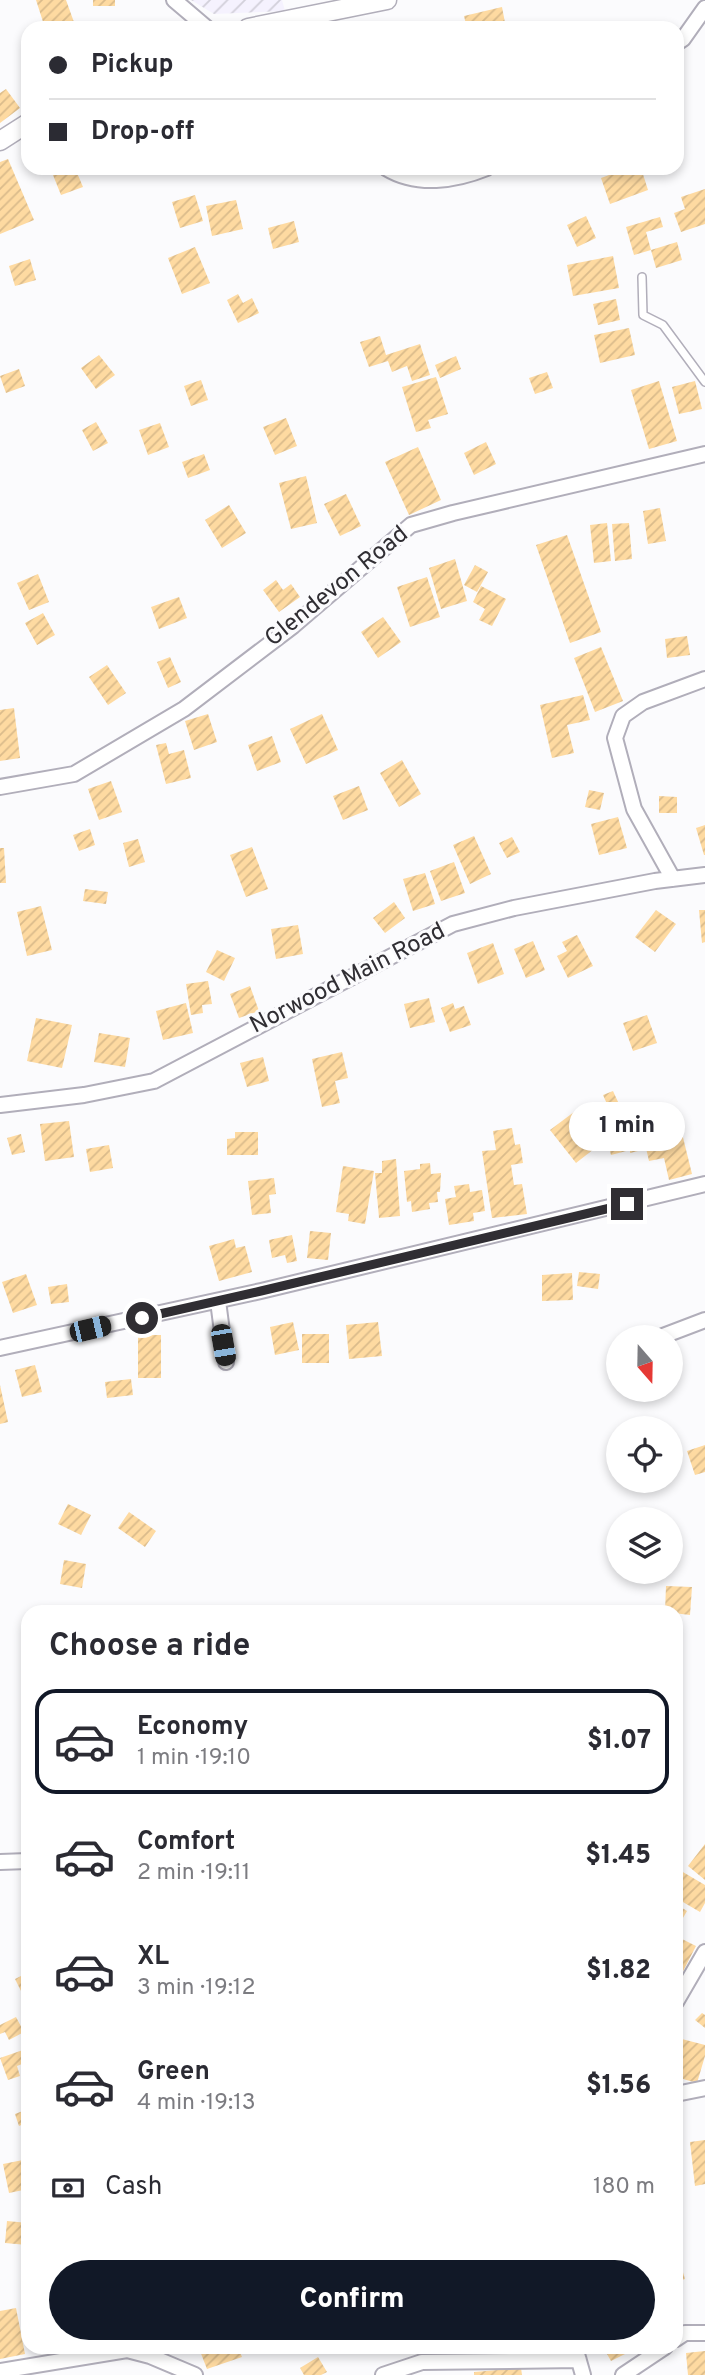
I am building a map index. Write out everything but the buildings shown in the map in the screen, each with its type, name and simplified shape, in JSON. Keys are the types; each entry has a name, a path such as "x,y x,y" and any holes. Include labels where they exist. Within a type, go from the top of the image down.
{"street":[{"path":"174,0 199,21"},
{"path":"282,21 387,0"},
{"path":"684,38 705,8"},
{"path":"0,141 21,128"},
{"path":"405,175 424,180 456,179 467,175"},
{"name":"Glendevon Road","path":"0,787 74,774 184,709 293,626 411,525 705,454"},
{"path":"673,879 634,809 615,738 623,716 643,702 705,679"},
{"name":"Norwood Main Road","path":"0,1105 84,1096 154,1081 388,960 453,923 514,908 705,875"},
{"path":"0,1348 218,1301 705,1184"},
{"path":"218,1301 226,1362"},
{"path":"683,1328 705,1320"},
{"path":"0,1862 21,1861"},
{"path":"683,1990 705,1952"},
{"path":"683,2093 705,2088"},
{"path":"683,2334 705,2333"},
{"path":"0,2371 94,2354"},
{"path":"144,2354 195,2375"},
{"path":"383,2375 422,2362 560,2354"},
{"path":"577,2354 583,2375"},
{"path":"623,2375 654,2354"}],"lane":[{"path":"642,276 643,315 663,325 705,382"}],"shaded area":[{"path":"191,0 282,0 285,11 214,14"}],"route":[{"path":"142,1318 627,1204"}]}
